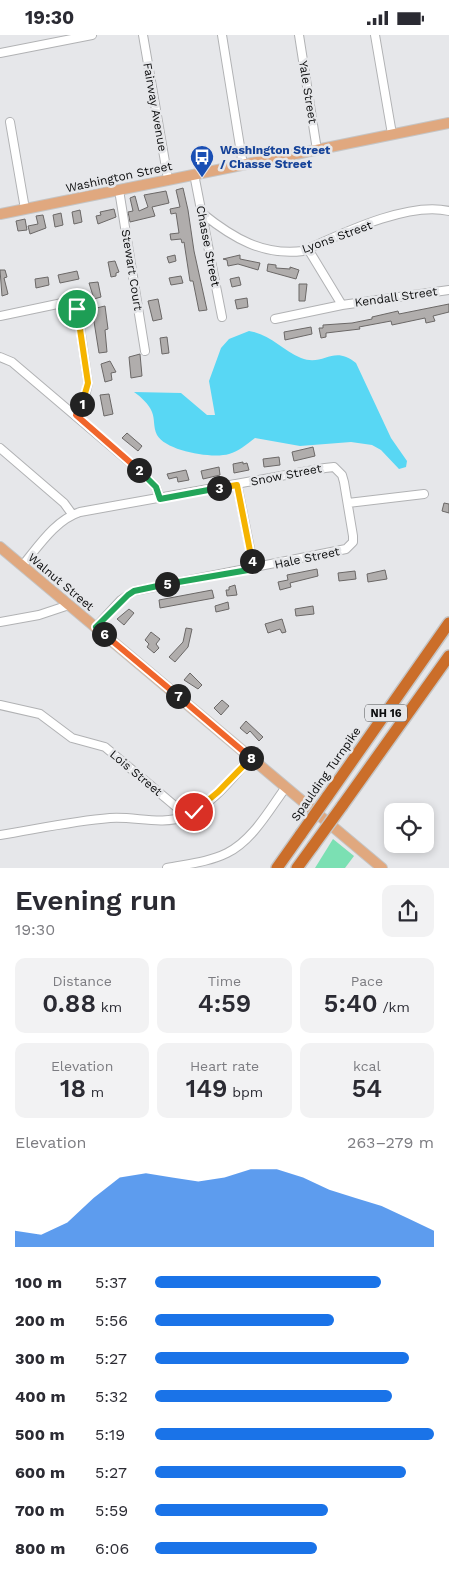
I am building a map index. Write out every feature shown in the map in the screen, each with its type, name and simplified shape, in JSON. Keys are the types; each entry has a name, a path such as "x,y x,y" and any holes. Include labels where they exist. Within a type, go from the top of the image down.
{"highway":[{"name":"Spaulding Turnpike","path":"277,868 447,624"},
{"name":"NH 16","path":"296,868 449,656"}],"main road":[{"name":"Washington Street","path":"0,214 449,123"},
{"name":"Walnut Street","path":"0,547 382,868"}],"street":[{"path":"0,53 92,35"},
{"name":"Fairway Avenue","path":"143,35 168,179"},
{"path":"222,35 243,165"},
{"name":"Yale Street","path":"299,35 317,150"},
{"path":"375,35 392,134"},
{"path":"10,122 25,209"},
{"name":"Chasse Street","path":"194,174 222,317"},
{"name":"Stewart Court","path":"119,190 144,351"},
{"name":"Lyons Street","path":"203,214 228,233 257,247 287,252 308,249 402,213 424,208 449,211"},
{"name":"Kendall Street","path":"308,249 342,305"},
{"name":"Kendall Street","path":"275,319 342,305 449,290"},
{"path":"0,316 67,302 73,304 79,320 88,383 84,401 76,415"},
{"path":"0,357 12,362 150,480 156,487 160,499"},
{"path":"0,448 64,503 72,514 56,527 22,566"},
{"name":"Snow Street","path":"72,514 334,467 342,475 348,503"},
{"path":"237,485 254,569"},
{"path":"348,503 424,494"},
{"name":"Hale Street","path":"96,627 121,600 134,591 340,551 353,542 348,503"},
{"path":"0,622 39,615 69,605"},
{"name":"Lois Street","path":"0,705 40,714 72,738 105,747 187,816"},
{"path":"0,835 89,820 112,818 165,821 187,816 208,802 251,757"},
{"path":"167,868 211,859 233,850 250,835 286,787"}],"green space":[{"path":"333,839 354,856 345,868 315,868"}],"water":[{"path":"249,331 263,335 301,358 316,360 341,355 356,363 391,438 407,461 406,467 399,469 381,450 372,445 351,442 300,446 255,438 233,453 212,455 179,449 162,441 157,435 151,409 134,392 181,393 207,415 215,415 209,381 221,348 229,339"}],"building":[{"path":"183,188 207,310 199,311 193,281 190,281 184,242 182,243 181,239 171,240 170,234 179,233 176,213 171,214 170,209 180,207 176,190"},
{"path":"166,191 169,203 152,207 155,216 130,222 128,212 133,211 130,198 135,196 139,211 148,207 144,195"},
{"path":"114,209 116,217 98,224 96,216 101,215 100,212"},
{"path":"80,210 82,222 74,224 72,212"},
{"path":"61,213 63,225 55,227 53,215"},
{"path":"43,215 46,228 30,234 28,226 38,224 36,216"},
{"path":"25,219 27,230 18,231 16,221"},
{"path":"175,255 176,261 169,263 167,257"},
{"path":"240,255 240,259 260,263 258,270 238,264 228,266 227,260 223,259"},
{"path":"115,261 119,272 116,273 116,276 111,277 108,262"},
{"path":"268,264 276,265 276,268 290,269 290,267 299,270 296,279 267,271"},
{"path":"0,270 5,270 7,277 4,278 8,294 2,296"},
{"path":"77,271 79,279 60,283 58,275"},
{"path":"181,276 183,283 171,285 169,278"},
{"path":"48,277 49,285 36,288 35,279"},
{"path":"239,277 241,285 232,287 230,279"},
{"path":"98,282 101,297 94,299 89,283"},
{"path":"299,284 307,284 305,301 299,301"},
{"path":"247,298 248,307 237,309 235,300"},
{"path":"158,299 162,319 153,321 148,301"},
{"path":"449,304 449,312 433,316 435,321 426,323 425,318 392,325 391,321 359,327 360,329 326,333 326,337 321,338 319,328 323,328 323,325 352,323 398,311 399,314"},
{"path":"105,306 108,329 105,330 107,352 99,353 92,309"},
{"path":"311,327 312,334 285,340 284,332"},
{"path":"167,337 169,353 162,354 160,338"},
{"path":"140,354 142,376 131,378 129,357"},
{"path":"110,361 116,372 111,373 112,380 105,382 101,364"},
{"path":"109,394 113,414 104,416 100,395"},
{"path":"127,433 142,446 138,451 122,438"},
{"path":"313,447 315,456 294,461 292,452"},
{"path":"279,457 280,465 264,467 263,459"},
{"path":"243,462 243,464 247,463 249,470 234,473 233,464"},
{"path":"219,467 220,475 203,479 201,471"},
{"path":"186,470 189,480 178,482 177,477 169,479 167,474"},
{"path":"444,503 449,504 449,513 442,511"},
{"path":"317,569 318,576 290,583 291,587 280,590 278,582 288,580 287,575"},
{"path":"385,570 387,579 368,582 367,574"},
{"path":"355,571 356,579 339,581 338,573"},
{"path":"235,585 237,595 227,596 226,590"},
{"path":"212,590 214,598 160,608 159,600"},
{"path":"228,602 229,609 216,612 215,606"},
{"path":"313,606 314,614 296,616 295,609"},
{"path":"129,609 134,613 124,625 117,619"},
{"path":"282,619 286,632 282,633 280,629 268,633 265,624"},
{"path":"186,628 192,629 188,647 175,662 169,657 183,642"},
{"path":"151,632 160,639 156,644 159,648 154,653 147,647 149,644 145,640"},
{"path":"190,673 202,685 198,689 184,680"},
{"path":"222,700 229,706 221,715 214,708"},
{"path":"246,721 263,737 259,741 250,731 247,734 240,728"}],"place":[{"name":"Washington Street / Chasse Street","path":"202,178"}],"route":[{"path":"77,309 84,348 88,391 76,415 150,480 156,487 160,499 237,485 254,569 134,591 121,600 96,627 251,757 208,802 194,812"}]}
